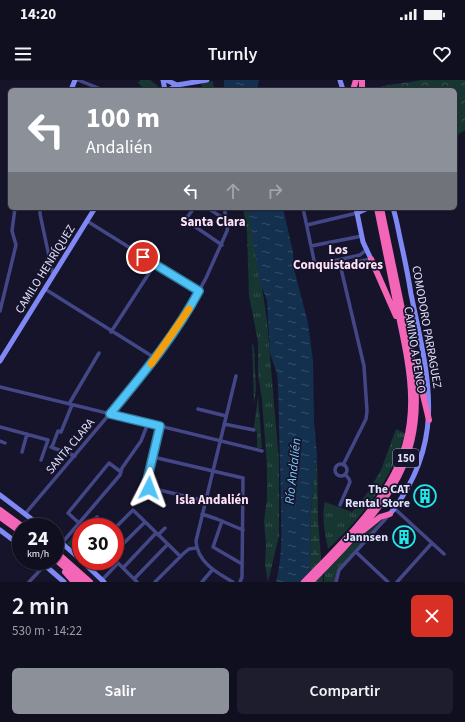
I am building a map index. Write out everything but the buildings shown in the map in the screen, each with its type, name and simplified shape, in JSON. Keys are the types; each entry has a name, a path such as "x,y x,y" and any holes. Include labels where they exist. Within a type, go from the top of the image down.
{"highway":[{"name":"CAMINO A PENCO","path":"311,582 385,491 394,475 405,449 411,422 412,394 410,370 377,210"},
{"name":"CAMINO A PENCO","path":"304,582 344,547 386,497 408,456 414,435 416,385 411,352 381,210"},
{"path":"371,259 402,331"},
{"path":"411,352 421,383 429,420"},
{"path":"0,510 12,519"},
{"path":"344,547 380,517 392,511"},
{"path":"0,517 12,526"},
{"path":"64,559 72,566"},
{"path":"64,567 82,582"},
{"path":"64,570 74,582"},
{"path":"76,570 90,582"},
{"path":"78,570 95,582"}],"main road":[{"path":"164,80 177,85"},
{"path":"172,88 177,85 208,80"},
{"name":"CAMILO HENRÍQUEZ","path":"0,361 94,210"},
{"name":"COMODORO PARRAGUEZ","path":"392,511 411,482 421,458 426,441 429,420 429,391 424,357 393,210"},
{"path":"357,211 366,250 371,259"},
{"path":"0,495 30,518"},
{"path":"0,530 12,539"},
{"path":"64,545 72,552"},
{"path":"51,570 64,582"},
{"path":"92,570 103,581"}],"street":[{"path":"78,80 98,88"},
{"path":"0,311 16,246 12,231 15,210"},
{"path":"40,210 53,275"},
{"path":"193,210 186,220 222,245"},
{"path":"211,210 227,221"},
{"path":"224,210 227,221"},
{"path":"303,210 315,265 371,259"},
{"path":"307,225 357,211"},
{"path":"87,221 199,291"},
{"name":"SANTA CLARA","path":"25,514 110,414 155,358 187,313 222,245 228,226 227,221"},
{"path":"311,246 362,236"},
{"path":"340,263 360,256 366,250"},
{"path":"340,263 364,366 367,396 366,419 345,466 345,474 350,482 340,504"},
{"path":"111,332 155,264"},
{"path":"45,289 111,332 155,358"},
{"path":"52,447 58,431 62,432 70,404 99,353"},
{"path":"233,582 213,569 200,558 196,548 196,537 236,376"},
{"path":"0,387 262,451"},
{"path":"198,409 226,416"},
{"path":"83,518 120,475 141,441 148,423"},
{"path":"224,424 254,430"},
{"path":"160,426 147,481 148,486 205,501"},
{"path":"0,427 27,434 74,456"},
{"path":"22,452 27,434"},
{"path":"0,442 5,443"},
{"path":"41,460 47,443"},
{"path":"153,457 243,478 242,579 240,582"},
{"path":"74,518 68,513 109,463 121,472"},
{"path":"345,466 338,465 335,471 340,476 345,474"},
{"path":"124,519 133,510 180,556"},
{"path":"392,511 444,554"},
{"name":"COMODORO PARRAGUEZ","path":"336,582 338,573 342,567 392,511"},
{"path":"202,514 243,530"},
{"path":"222,521 212,547 242,564"},
{"path":"124,543 145,522"},
{"path":"124,567 165,528"},
{"path":"64,541 72,531"},
{"path":"397,582 432,543"},
{"path":"134,579 168,544"},
{"path":"155,582 180,556 188,550 196,548"},
{"path":"356,552 388,582"},
{"path":"124,569 137,582"},
{"path":"202,582 213,569"},
{"path":"29,582 38,570"},
{"path":"103,581 112,570"}],"green space":[{"path":"140,80 150,80 158,86 156,88 144,88 138,83"},
{"path":"421,80 465,80 465,130 457,136 457,88 377,88"},
{"path":"213,81 214,88 202,88 201,84"},
{"path":"243,210 250,210 267,320 279,462 279,536 268,582 265,564 266,545 264,521 267,499 267,468 262,400 258,374 258,342 249,296 247,231"},
{"path":"252,342 254,347 256,389 254,405"},
{"path":"258,396 262,448 257,448 257,432 254,427"},
{"path":"396,429 405,433 393,466 375,496 353,524 328,549 323,520 325,502 352,512 368,492 381,470"},
{"path":"317,455 318,520 323,582 312,582 310,566 311,510"},
{"path":"384,518 338,569 334,582 324,582 324,572 348,548"},
{"path":"72,538 72,548 67,543"}],"water":[{"path":"224,80 259,80 257,88 224,88"},
{"name":"Río Andalién","path":"248,210 283,210 293,252 294,269 308,323 313,361 314,420 317,455 311,510 310,566 312,582 276,582 281,553 278,384 277,374 270,353 267,300 259,280"}],"slow traffic":[{"path":"151,364 189,309"}],"place":[{"name":"The CAT Rental Store","path":"425,496"},
{"name":"Jannsen","path":"404,537"}],"district":[{"name":"Santa Clara","path":"213,221"},
{"name":"Los Conquistadores","path":"338,256"},
{"name":"Isla Andalién","path":"212,499"}],"route":[{"path":"143,257 199,291 177,328 140,378 110,414 160,426 147,481 149,488"}]}
